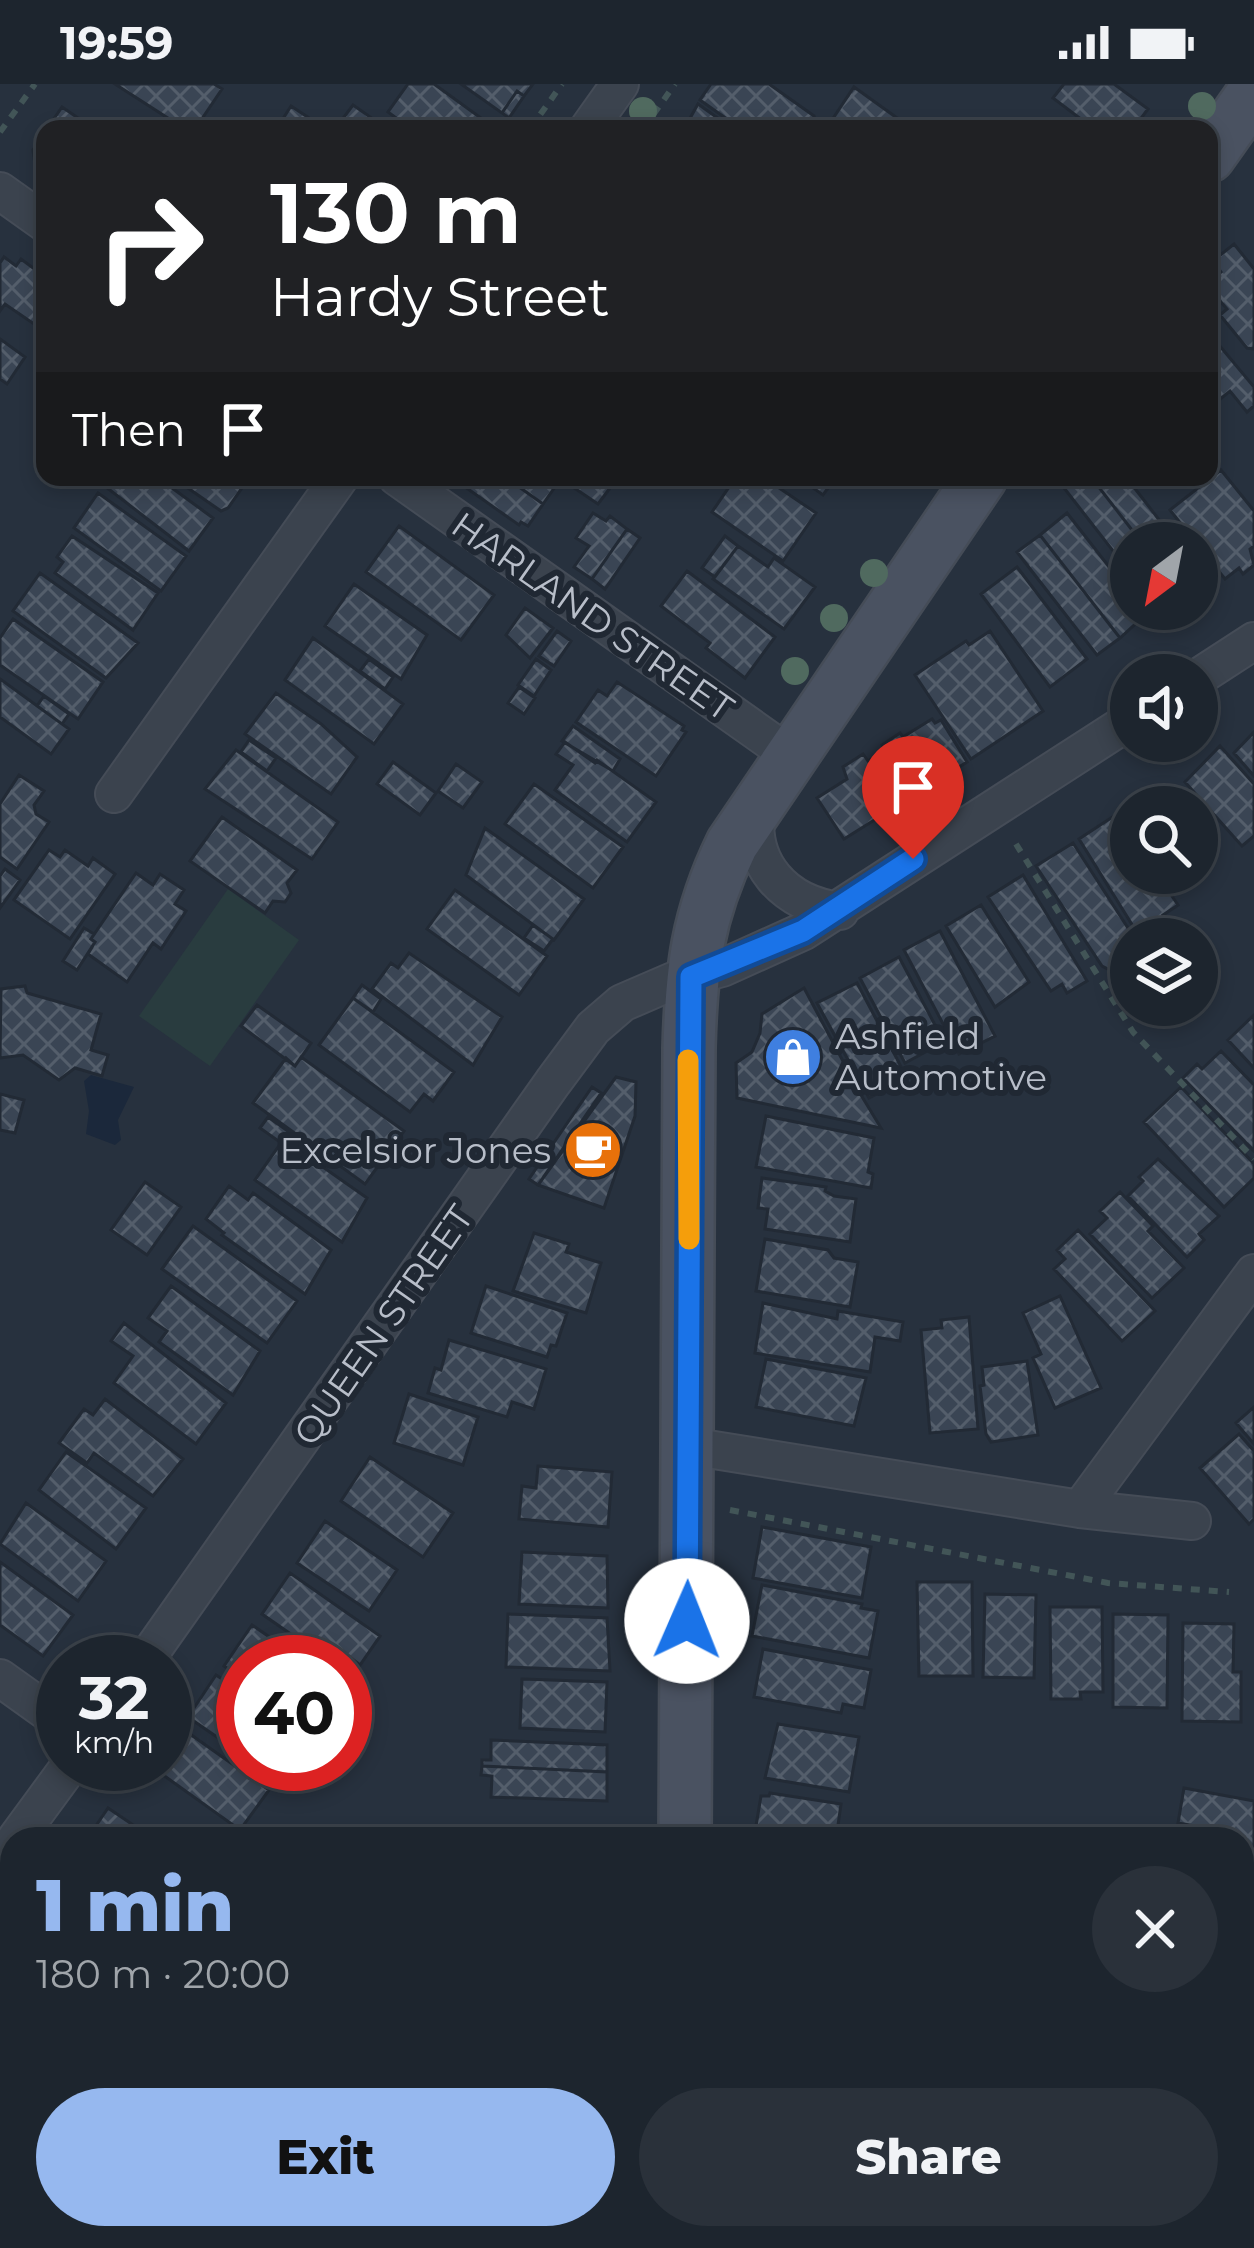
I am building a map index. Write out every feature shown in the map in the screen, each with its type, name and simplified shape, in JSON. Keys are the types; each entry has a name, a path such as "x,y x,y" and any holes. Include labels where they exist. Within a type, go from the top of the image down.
{"street":[{"path":"595,120 620,84"},
{"path":"1218,143 1254,92"},
{"path":"0,191 36,217"},
{"path":"113,794 334,486"},
{"name":"HARLAND STREET","path":"410,486 790,755"},
{"path":"685,1827 691,977 698,930 711,886 731,844 975,486"},
{"path":"1218,664 1254,641"},
{"name":"QUEEN STREET","path":"163,1635 593,1028 643,992 766,949 839,911 1110,734"},
{"path":"757,806 753,828 757,849 778,884 806,904 839,911"},
{"path":"1080,1508 1254,1273"},
{"path":"689,1446 1080,1508 1192,1521"},
{"path":"0,1678 36,1704"},
{"path":"24,1827 51,1791"}],"path":[{"path":"0,132 35,84"},
{"path":"536,120 562,84"},
{"path":"649,120 675,84"},
{"path":"1016,844 1133,1032 1254,1159"},
{"path":"730,1510 1108,1582 1229,1592"}],"shaded area":[{"path":"228,889 299,940 210,1066 139,1016"}],"water":[{"path":"91,1075 134,1087 118,1120 121,1140 115,1145 86,1134 89,1111 84,1081"}],"building":[{"path":"115,84 214,84 222,89 201,120 171,120"},
{"path":"408,84 434,84 484,120 399,120 388,112"},
{"path":"461,84 533,84 524,96 517,91 502,113"},
{"path":"711,84 769,84 815,120 728,120 700,100"},
{"path":"1064,84 1114,84 1148,109 1140,120 1082,120 1053,98"},
{"path":"854,87 897,118 838,120 834,117"},
{"path":"517,91 524,96 509,118 502,113"},
{"path":"698,104 720,120 689,120"},
{"path":"353,105 373,119 372,120 342,120"},
{"path":"291,106 312,120 282,120"},
{"path":"62,107 81,120 53,120"},
{"path":"1234,244 1254,269 1254,349 1247,348 1220,315 1227,309 1218,298 1218,257"},
{"path":"4,257 16,266 21,259 36,270 36,325 5,304 0,311"},
{"path":"0,339 25,357 7,384 0,379"},
{"path":"1218,344 1254,387 1254,406 1247,412 1230,391 1218,401"},
{"path":"1221,470 1254,511 1254,546 1250,549 1254,565 1243,574 1239,568 1225,579 1218,570 1218,522 1180,522 1170,510 1201,486 1218,486"},
{"path":"105,486 169,486 213,518 189,551"},
{"path":"185,486 243,486 221,511"},
{"path":"464,486 518,486 543,504 528,526 519,525"},
{"path":"518,486 556,486 543,504"},
{"path":"571,486 607,486 598,504"},
{"path":"730,486 776,486 816,513 783,561 712,512"},
{"path":"1063,486 1098,486 1126,522 1110,522 1110,547"},
{"path":"1098,486 1133,486 1161,522 1126,522"},
{"path":"98,493 186,556 161,591 74,528"},
{"path":"593,513 606,521 610,516 627,529 592,579 574,567 589,546 576,538"},
{"path":"1067,513 1110,568 1110,625 1040,535"},
{"path":"399,526 494,595 461,640 366,572"},
{"path":"627,529 640,538 605,589 592,579"},
{"path":"1040,535 1120,638 1097,655 1017,552"},
{"path":"72,536 158,593 133,630 55,573 63,562 57,557"},
{"path":"725,536 738,546 715,577 702,568"},
{"path":"738,546 768,567 774,558 815,587 784,629 713,579"},
{"path":"1017,567 1087,659 1050,687 981,594"},
{"path":"687,571 775,637 745,678 706,648 710,643 661,606"},
{"path":"40,573 138,643 106,678 13,611"},
{"path":"354,584 427,635 401,679 325,626"},
{"path":"525,608 553,628 530,658 506,635"},
{"path":"13,619 103,682 78,719 0,665 0,638"},
{"path":"557,631 571,641 554,666 539,656"},
{"path":"990,631 1043,711 971,759 915,675"},
{"path":"313,638 403,704 374,744 285,680"},
{"path":"369,659 393,677 385,689 360,671"},
{"path":"536,659 551,670 534,696 518,685"},
{"path":"0,679 69,729 51,754 0,717"},
{"path":"617,682 684,726 686,732 656,776 576,722 598,690 607,696"},
{"path":"519,687 535,698 524,714 508,703"},
{"path":"276,693 357,757 331,794 245,734"},
{"path":"44,696 69,714 62,724 37,706"},
{"path":"932,719 935,723 941,720 967,762 844,839 817,798 847,779 843,767 863,754 868,761 900,733 903,737"},
{"path":"573,726 620,759 613,771 562,741"},
{"path":"1254,732 1254,776 1234,753"},
{"path":"249,740 276,758 267,771 241,752"},
{"path":"565,742 656,802 627,842 555,790 573,765 556,754"},
{"path":"1218,748 1254,784 1254,836 1242,846 1218,819 1218,786 1185,782 1204,762 1218,762"},
{"path":"236,750 338,822 312,859 205,789"},
{"path":"393,762 436,793 420,815 377,784"},
{"path":"456,764 482,782 463,808 438,791"},
{"path":"19,775 44,791 34,805 36,814 49,822 17,869 0,857 0,804"},
{"path":"534,784 623,847 593,888 505,824"},
{"path":"222,817 297,870 287,883 291,893 285,902 273,901 265,913 190,861"},
{"path":"1110,819 1110,889 1079,839"},
{"path":"485,828 584,899 554,940 466,875"},
{"path":"1073,843 1121,918 1110,918 1110,970 1102,966 1036,866"},
{"path":"49,850 60,857 65,850 88,866 93,858 115,874 70,939 14,900"},
{"path":"5,869 20,880 0,908 0,876"},
{"path":"136,873 153,885 160,874 184,890 175,904 186,911 161,949 153,943 127,982 88,954 95,942 91,939"},
{"path":"1023,875 1087,981 1067,993 1062,984 1051,991 988,897"},
{"path":"455,890 547,956 519,995 427,929"},
{"path":"1113,894 1170,894 1178,905 1165,918 1128,918"},
{"path":"981,905 1029,982 995,1007 946,926"},
{"path":"533,925 553,939 544,951 524,938"},
{"path":"84,928 94,934 95,942 77,970 63,961"},
{"path":"940,931 995,1036 959,1054 904,950"},
{"path":"409,953 502,1017 473,1065 372,989 391,963 398,968"},
{"path":"899,957 944,1042 905,1063 860,978"},
{"path":"857,983 907,1078 869,1098 817,1003"},
{"path":"362,985 381,999 373,1012 353,998"},
{"path":"25,986 27,993 101,1014 91,1050 108,1055 102,1076 75,1068 59,1080 23,1055 0,1058 1,989"},
{"name":"Ashfield Automotive","path":"804,988 881,1128 737,1098 736,1063 752,1052 762,1014"},
{"path":"353,998 454,1072 433,1101 424,1094 410,1112 319,1045"},
{"path":"257,1005 311,1043 295,1066 241,1026"},
{"path":"1254,1015 1254,1068 1228,1040"},
{"path":"1221,1051 1254,1085 1254,1151 1183,1078 1197,1064 1202,1069"},
{"path":"301,1057 404,1131 365,1184 253,1103 286,1058 295,1066"},
{"name":"Excelsior Jones","path":"616,1077 636,1082 635,1116 604,1208 538,1185"},
{"path":"592,1087 601,1093 538,1185 529,1179"},
{"path":"1181,1087 1254,1164 1254,1178 1224,1207 1144,1122"},
{"path":"0,1094 24,1100 15,1133 0,1130"},
{"path":"766,1116 874,1138 868,1172 873,1174 871,1188 756,1167"},
{"path":"268,1117 292,1134 284,1145 260,1128"},
{"path":"281,1143 290,1150 293,1146 367,1198 342,1242 255,1180"},
{"path":"1158,1159 1219,1216 1199,1234 1204,1240 1187,1257 1128,1196"},
{"path":"762,1178 826,1187 834,1196 856,1199 850,1242 765,1229 768,1209 758,1208"},
{"path":"145,1182 181,1207 147,1255 111,1230"},
{"path":"229,1186 248,1200 253,1193 331,1250 305,1294 206,1219"},
{"path":"1120,1192 1153,1226 1148,1231 1184,1268 1152,1298 1090,1234 1107,1218 1100,1211"},
{"path":"193,1226 297,1301 267,1343 162,1269"},
{"path":"1078,1230 1155,1311 1122,1341 1054,1269 1065,1259 1057,1250"},
{"path":"534,1233 569,1244 566,1252 601,1263 586,1313 513,1291"},
{"path":"765,1239 828,1250 834,1258 858,1262 850,1307 756,1291"},
{"path":"171,1286 260,1351 233,1395 159,1342 167,1331 148,1318"},
{"path":"486,1286 567,1313 556,1346 551,1345 547,1357 471,1333"},
{"path":"1060,1296 1101,1388 1055,1408 1033,1358 1041,1354 1023,1313"},
{"path":"763,1303 837,1319 838,1311 903,1322 900,1341 875,1337 870,1372 755,1353"},
{"path":"969,1317 978,1429 930,1433 921,1330 942,1328 941,1320"},
{"path":"124,1323 226,1403 196,1444 114,1383 133,1356 111,1341"},
{"path":"449,1340 546,1369 534,1409 512,1402 507,1417 428,1393 435,1368 441,1370"},
{"path":"766,1359 866,1378 854,1426 756,1407"},
{"path":"1027,1361 1038,1435 991,1442 980,1386 984,1385 982,1367"},
{"path":"409,1394 478,1417 463,1465 394,1443"},
{"path":"105,1399 183,1459 153,1496 94,1453 87,1463 59,1443 84,1409 93,1415"},
{"path":"1254,1407 1254,1444 1236,1423"},
{"path":"1239,1434 1254,1451 1254,1519 1249,1524 1200,1468"},
{"path":"66,1452 146,1508 116,1549 39,1490"},
{"path":"370,1457 453,1513 423,1557 341,1501"},
{"path":"538,1466 612,1472 608,1527 519,1519 522,1486 536,1488"},
{"path":"26,1503 106,1561 78,1601 0,1544"},
{"path":"325,1521 397,1570 369,1611 297,1563"},
{"path":"762,1527 871,1547 862,1598 753,1578"},
{"path":"522,1552 607,1556 608,1608 519,1604"},
{"path":"0,1562 73,1615 58,1635 36,1635 36,1651 0,1625"},
{"path":"290,1573 380,1636 372,1648 372,1635 292,1635 262,1614"},
{"path":"917,1582 972,1582 973,1676 919,1676"},
{"path":"762,1585 878,1611 869,1658 752,1636"},
{"path":"985,1594 1036,1595 1034,1678 983,1677"},
{"path":"1050,1607 1102,1607 1103,1692 1080,1692 1081,1699 1051,1699"},
{"path":"508,1614 607,1618 610,1671 506,1667"},
{"path":"1113,1614 1168,1615 1167,1708 1113,1707"},
{"path":"1183,1623 1234,1624 1233,1672 1241,1672 1241,1722 1182,1721"},
{"path":"252,1625 267,1635 245,1635"},
{"path":"763,1649 871,1670 864,1708 843,1704 841,1713 754,1697"},
{"path":"216,1675 216,1736 192,1720 192,1711"},
{"path":"522,1679 607,1682 605,1732 520,1728"},
{"path":"778,1724 859,1737 849,1792 765,1778"},
{"path":"192,1735 216,1752 216,1791 268,1791 242,1827 186,1791 192,1791"},
{"path":"491,1740 607,1745 607,1772 482,1766 482,1760 491,1760"},
{"path":"482,1766 607,1772 607,1801 491,1797 492,1776 481,1775"},
{"path":"1184,1788 1254,1801 1254,1827 1178,1823"},
{"path":"761,1796 841,1804 838,1827 756,1827"},
{"path":"108,1808 136,1827 95,1827"}],"slow traffic":[{"path":"688,1060 689,1239"}],"place":[{"name":"Ashfield Automotive","path":"793,1057"},
{"name":"Excelsior Jones","path":"593,1150"}],"route":[{"path":"687,1621 691,977 803,931 913,859"}]}
